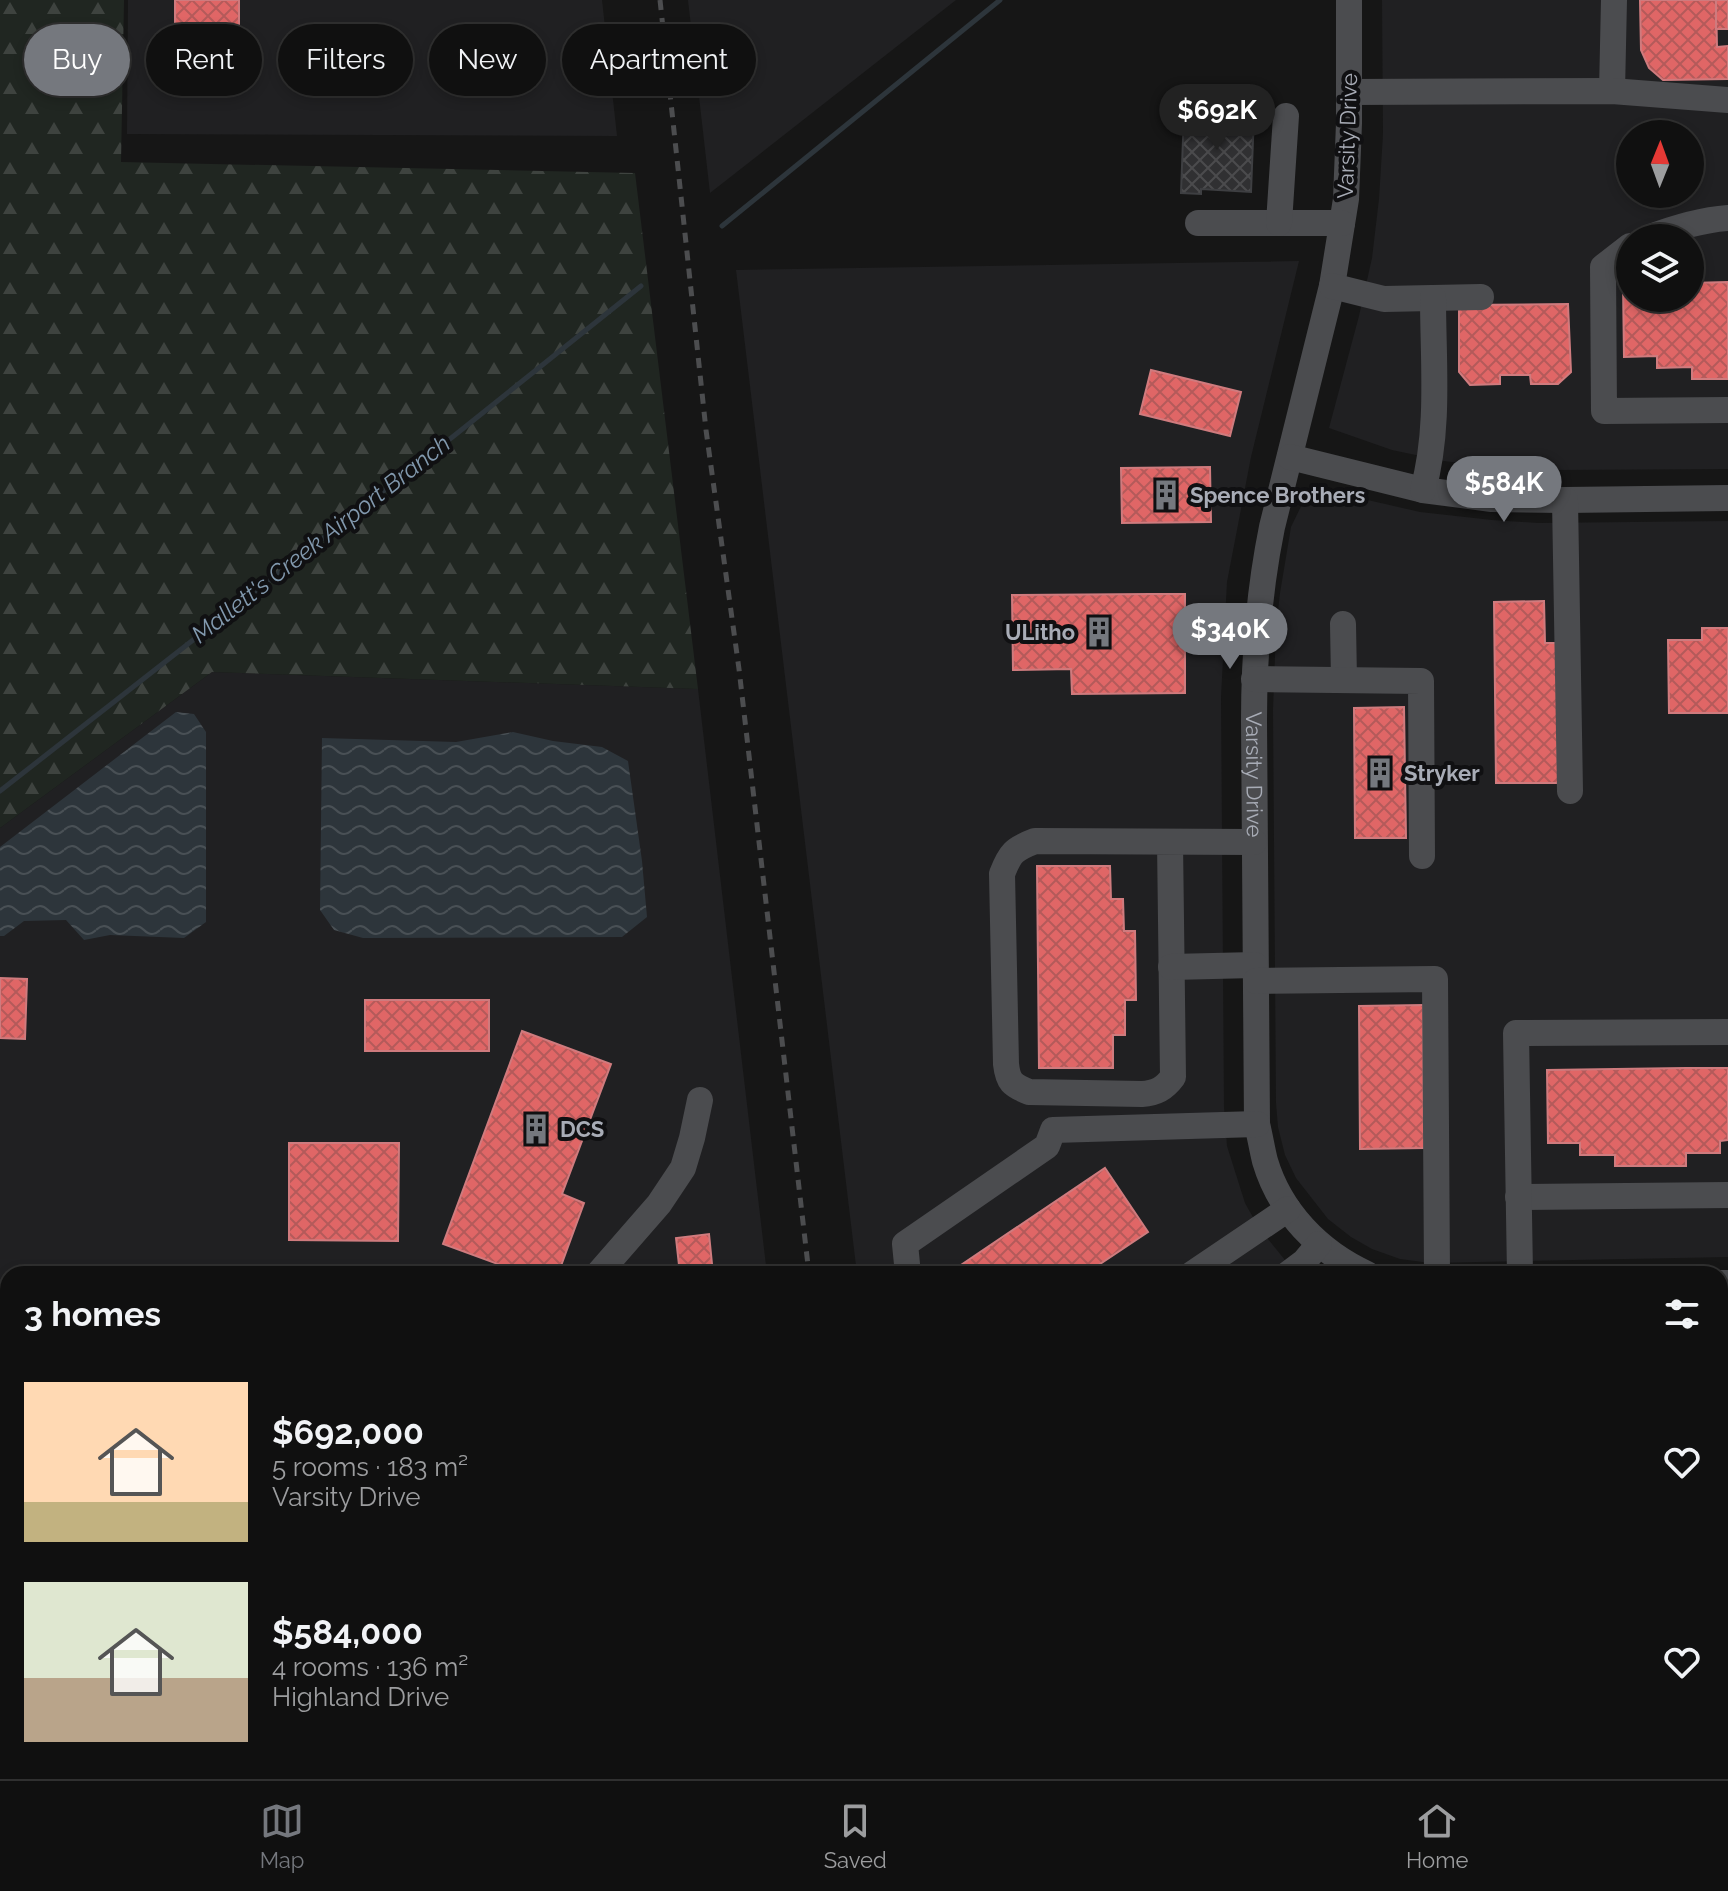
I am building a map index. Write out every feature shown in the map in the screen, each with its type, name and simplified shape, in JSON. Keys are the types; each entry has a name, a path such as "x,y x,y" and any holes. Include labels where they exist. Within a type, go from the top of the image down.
{"street":[{"name":"Varsity Drive","path":"1349,0 1346,199 1332,286 1265,562 1254,679 1254,842 1257,1124 1266,1163 1294,1219 1319,1244 1354,1266"},
{"path":"1612,91 1614,0"},
{"path":"1349,92 1612,91 1728,100"},
{"path":"1279,223 1286,116"},
{"path":"1694,224 1728,218"},
{"path":"1198,223 1342,223"},
{"path":"1616,257 1603,267 1604,411 1728,410"},
{"path":"1332,286 1384,299 1481,297"},
{"path":"1423,490 1434,438 1433,298"},
{"path":"1290,457 1423,490 1492,499 1728,498"},
{"path":"1565,500 1570,791"},
{"path":"1343,624 1344,680"},
{"path":"1254,679 1421,681 1422,856"},
{"path":"1170,842 1173,1077 1167,1086 1155,1093 1142,1094 1029,1092 1015,1086 1008,1077 1006,1064 1002,874 1008,858 1018,847 1035,841 1254,842"},
{"path":"1171,967 1435,979 1437,1266"},
{"path":"1520,1266 1516,1033 1728,1032"},
{"path":"605,1266 659,1204 683,1168 700,1100"},
{"path":"907,1266 905,1244 1047,1146 1053,1130 1257,1124"},
{"path":"1518,1197 1728,1195"},
{"path":"1204,1266 1288,1209"},
{"path":"1299,1266 1319,1244"}],"shaded area":[{"path":"128,0 602,0 605,24 562,24 562,96 613,96 617,136 127,134 127,96 130,96"},
{"path":"688,0 956,0 710,193 699,96 756,96 756,24 691,24"},
{"path":"1382,0 1728,0 1728,469 1499,468 1392,450 1329,428 1372,258 1383,134"},
{"path":"1299,261 1251,457 1227,582 1221,697 1224,1107 1227,1146 1245,1203 1259,1228 1290,1266 856,1266 736,270"},
{"path":"1324,490 1420,512 1492,520 1538,523 1728,521 1728,1257 1430,1263 1400,1259 1351,1237 1328,1219 1296,1178 1285,1155 1276,1103 1273,710 1276,629 1291,527 1306,496"},
{"path":"212,672 698,689 766,1266 0,1266 0,828"}],"green space":[{"path":"0,0 124,0 124,24 24,24 24,96 122,96 121,162 635,173 698,689 212,672 0,828"}],"water":[{"path":"176,712 194,714 206,732 206,922 184,938 110,935 84,940 66,920 24,921 0,936 0,847"},
{"path":"513,732 602,747 628,761 647,917 622,937 363,938 334,930 320,910 322,738 456,742"}],"building: Shops":[{"path":"175,0 239,0 239,24 175,24"},
{"path":"1640,0 1716,0 1717,47 1728,46 1728,79 1663,80 1649,68 1641,50"},
{"path":"1716,0 1728,0 1728,29 1716,29"},
{"path":"1728,282 1728,379 1692,379 1692,367 1657,368 1657,356 1624,357 1623,312 1704,312 1704,283"},
{"path":"1568,304 1571,372 1558,384 1531,384 1530,375 1500,375 1500,384 1470,385 1459,372 1459,305"},
{"path":"1151,370 1241,392 1230,436 1140,414"},
{"name":"Spence Brothers","path":"1210,467 1211,522 1122,523 1121,468"},
{"name":"ULitho","path":"1185,594 1185,693 1072,694 1071,669 1013,670 1012,595"},
{"path":"1544,601 1545,643 1556,643 1558,783 1496,783 1494,602"},
{"path":"1702,628 1728,628 1728,713 1669,713 1668,640 1702,640"},
{"name":"Stryker","path":"1404,707 1406,838 1355,838 1354,708"},
{"path":"1037,866 1110,866 1111,899 1123,899 1124,931 1135,931 1136,1000 1125,1000 1125,1035 1113,1035 1113,1068 1039,1068"},
{"path":"0,978 27,979 25,1039 0,1038"},
{"path":"365,1000 489,1000 489,1051 365,1051"},
{"path":"1423,1005 1424,1148 1360,1149 1359,1006"},
{"name":"DCS","path":"522,1031 611,1064 562,1194 584,1203 561,1266 503,1266 443,1244"},
{"path":"1728,1068 1728,1140 1720,1141 1720,1153 1686,1153 1686,1166 1615,1166 1615,1155 1580,1155 1580,1143 1548,1143 1547,1070"},
{"path":"289,1143 399,1143 398,1241 289,1240"},
{"path":"1105,1168 1148,1232 1097,1266 959,1266"},
{"path":"709,1234 712,1266 679,1266 676,1238"}],"building: Other":[{"path":"1184,112 1254,114 1251,192 1201,189 1201,194 1181,193"}],"waterway":[{"name":"Mallett's Creek Airport Branch","path":"722,226 1000,0"},
{"name":"Mallett's Creek Airport Branch","path":"0,791 641,286"}],"railway":[{"path":"660,0 706,430 739,669 808,1266"}],"place":[{"name":"Spence Brothers","path":"1166,495"},
{"name":"ULitho","path":"1099,632"},
{"name":"Stryker","path":"1380,773"},
{"name":"DCS","path":"536,1129"}]}
